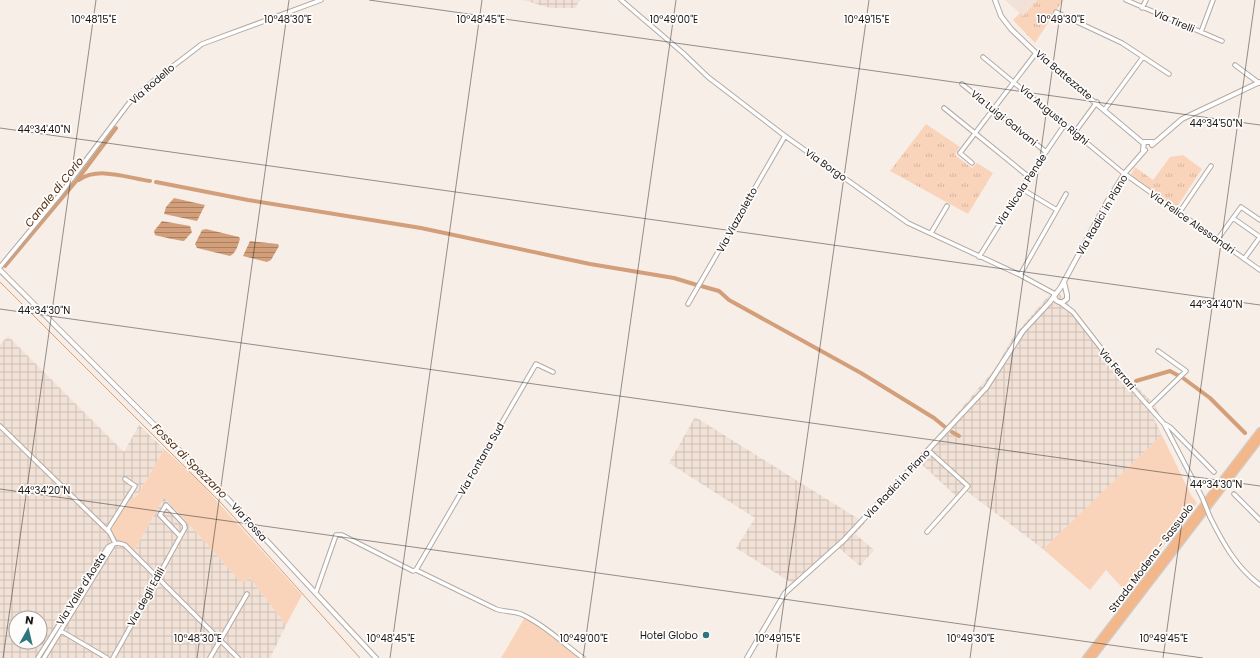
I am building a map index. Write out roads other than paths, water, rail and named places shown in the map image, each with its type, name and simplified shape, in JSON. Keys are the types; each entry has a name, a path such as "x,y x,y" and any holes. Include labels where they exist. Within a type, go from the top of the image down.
{"highway":[{"name":"Strada Modena - Sassuolo","path":"1086,658 1260,431"},
{"name":"Strada Modena - Sassuolo","path":"1092,658 1260,439"}],"street":[{"name":"Via Rodello","path":"0,269 129,103 151,83 202,44 321,0"},
{"name":"Via Borgo","path":"620,0 683,53 708,77 785,136 908,222 1055,293"},
{"name":"Via Battezzate","path":"995,0 1005,23 1036,52 1105,109 1144,146"},
{"name":"Via Tirelli","path":"1126,0 1222,41"},
{"path":"1142,8 1146,0"},
{"path":"1201,32 1213,0"},
{"path":"1056,12 1122,43 1169,74"},
{"path":"972,163 960,153 1036,52"},
{"name":"Via Augusto Righi","path":"983,57 1124,174"},
{"path":"1105,109 1143,57"},
{"path":"1235,65 1260,83"},
{"name":"Via Radici in Piano","path":"747,658 785,593 844,540 929,451 986,388 1023,331 1046,307 1064,281 1107,202 1124,174 1144,146 1150,149 1152,143 1182,119 1260,83"},
{"name":"Via Luigi Galvani","path":"962,84 1046,152"},
{"path":"1074,132 1097,102"},
{"path":"944,108 1029,177"},
{"name":"Via Nicola Pende","path":"979,257 1029,177 1065,124"},
{"name":"Via Viazzoletto","path":"688,304 785,136"},
{"path":"1144,146 1152,143"},
{"path":"1179,213 1211,166"},
{"name":"Via Felice Alessandri","path":"1124,174 1260,270"},
{"path":"1022,189 1057,210"},
{"path":"1020,275 1066,194"},
{"path":"930,233 947,206"},
{"path":"1217,240 1241,207 1260,220"},
{"path":"1233,218 1260,237 1244,259"},
{"name":"Via Fossa","path":"0,269 223,493 376,658"},
{"path":"1064,281 1067,295"},
{"path":"1060,302 1055,293 1062,289 1067,295"},
{"name":"Via Radici in Piano","path":"1046,307 1066,301 1067,295"},
{"name":"Via Ferrari","path":"1067,295 1068,303 1073,312 1128,383 1150,406 1164,424 1202,497 1210,517 1224,544 1235,561 1260,585"},
{"name":"Via Ferrari","path":"1060,302 1073,312"},
{"path":"1150,406 1186,371 1158,351"},
{"name":"Via Fontana Sud","path":"416,570 536,364 553,372"},
{"name":"Via Ferrari","path":"1164,424 1170,427 1214,472"},
{"path":"0,426 110,533"},
{"path":"927,532 968,486 929,451"},
{"path":"125,479 135,486 108,529 115,543 125,545 238,658"},
{"path":"1234,494 1260,520"},
{"name":"Via degli Edili","path":"113,658 185,528 184,524 166,505 160,515 180,536"},
{"path":"316,592 336,534 342,535 413,571 416,570 496,609 506,612 519,613 535,621 583,658"},
{"name":"Via Valle d'Aosta","path":"44,658 115,543"},
{"name":"Via Valle d'Aosta","path":"38,658 108,547 115,543"},
{"path":"210,658 247,594"},
{"path":"61,631 107,658"}],"waterway":[{"name":"Canale di Corlo","path":"5,266 77,180 116,128"},
{"path":"79,180 87,176 104,173 150,181"},
{"path":"156,182 248,200 421,228 590,264 674,278 697,285"},
{"name":"Fossa di Spezzano","path":"0,282 223,505 360,658"},
{"path":"701,286 719,291 729,300 861,373 934,418 945,427"},
{"path":"1136,381 1170,371 1179,376"},
{"path":"1183,378 1210,398 1245,433"},
{"path":"952,432 959,436"}],"place":[{"name":"Hotel Globo","path":"706,635"}]}
